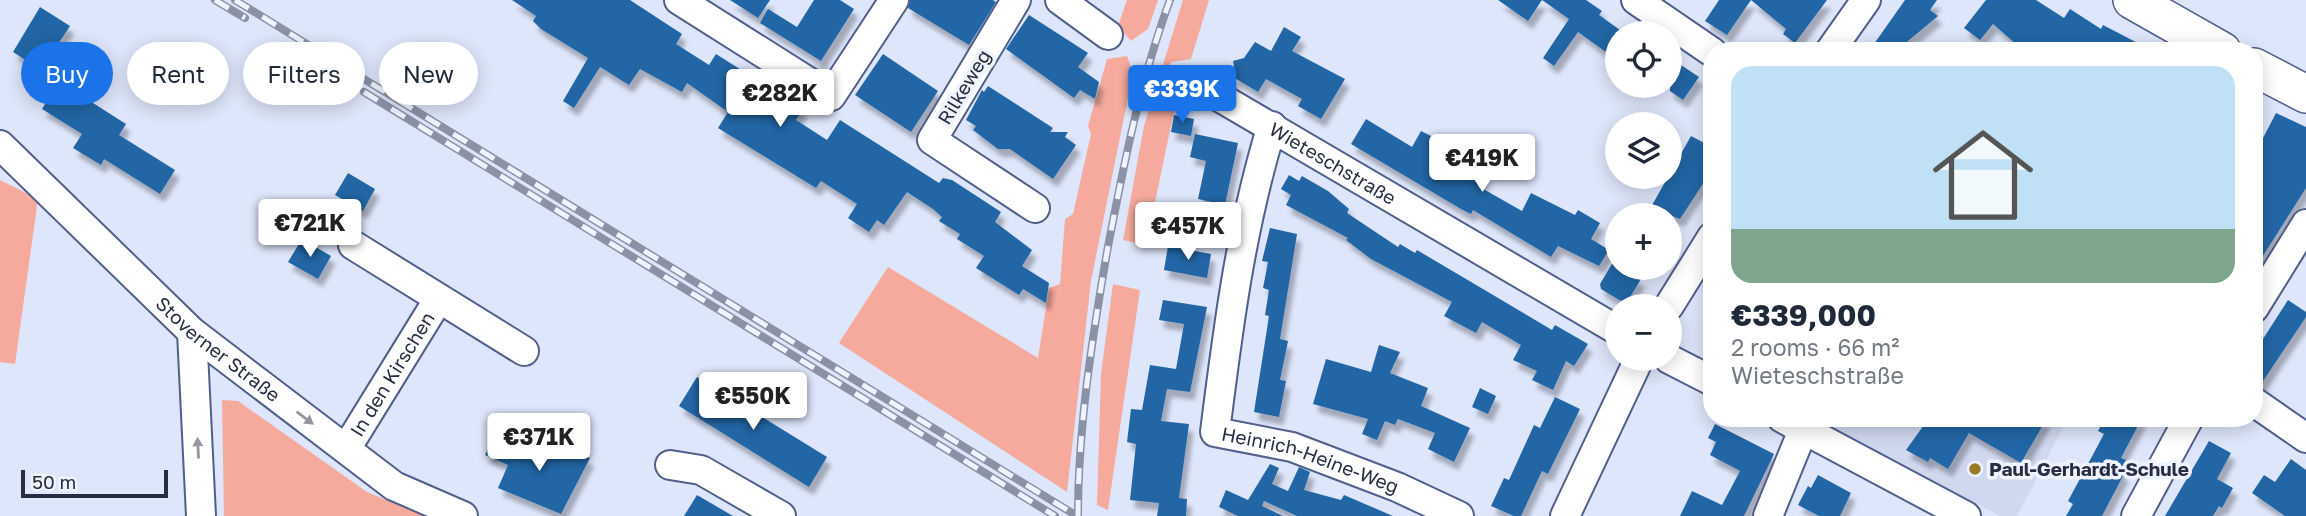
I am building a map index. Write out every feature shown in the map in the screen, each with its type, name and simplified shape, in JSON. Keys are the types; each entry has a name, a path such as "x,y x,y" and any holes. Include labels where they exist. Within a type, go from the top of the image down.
{"main road":[{"path":"2132,0 2206,42"},
{"path":"2263,72 2306,94"}],"street":[{"path":"679,0 831,96 894,0"},
{"name":"Rilkeweg","path":"1016,0 932,140 1034,208"},
{"path":"1060,0 1108,35"},
{"path":"1636,0 1703,46"},
{"path":"1836,42 1866,0"},
{"name":"Wieteschstraße","path":"1192,80 1605,323"},
{"name":"Heinrich-Heine-Weg","path":"1272,126 1251,200 1231,308 1214,432 1292,447 1397,487 1459,516"},
{"name":"Stoverner Straße","path":"0,145 192,332 394,486 463,516"},
{"path":"2263,293 2306,224"},
{"name":"In den Kirschen","path":"353,244 438,300 524,351"},
{"path":"1677,294 1703,252"},
{"name":"In den Kirschen","path":"346,449 438,300"},
{"path":"192,332 201,516"},
{"path":"1682,366 1703,376"},
{"path":"1565,516 1633,371"},
{"path":"2263,408 2306,438"},
{"path":"1768,516 1792,427"},
{"path":"1799,427 1966,516"},
{"path":"2136,516 2184,427"},
{"path":"670,465 701,470 781,516"}],"shaded area":[{"path":"1127,0 1158,0 1148,29 1131,41 1118,26"},
{"path":"1183,0 1209,0 1191,59 1171,62 1168,77 1177,97 1146,245 1123,240 1144,126"},
{"path":"1127,56 1133,73 1091,281 1067,492 839,343 888,267 1038,358 1049,288 1060,284 1065,219 1073,214 1091,134 1088,126 1107,59"},
{"path":"0,180 38,199 15,364 0,362"},
{"path":"1113,284 1140,290 1108,510 1097,505 1101,374"},
{"path":"222,400 238,401 367,492 425,516 224,516"},
{"name":"Paul-Gerhardt-Schule","path":"1830,427 2063,427 2017,516 2000,516"}],"building":[{"path":"512,0 630,0 682,34 676,44 709,65 716,54 803,109 796,120 827,140 840,120 939,183 943,178 952,180 1001,212 995,222 1032,250 1022,266 1049,283 1046,303 1023,289 1019,295 976,268 984,256 957,239 960,234 939,221 942,217 907,192 884,225 877,220 869,232 848,218 857,204 821,181 816,188 718,128 728,112 687,83 682,92 640,69 629,85 600,67 574,108 563,101 588,58 541,29 533,21 536,16"},
{"path":"730,0 770,0 758,18"},
{"path":"814,0 840,0 854,9 821,61 760,23 768,9 797,27"},
{"path":"910,0 996,2 969,45 908,8"},
{"path":"1498,0 1542,0 1528,21"},
{"path":"1542,0 1586,0 1602,11 1599,15 1607,21 1605,21 1605,51 1578,32 1554,66 1543,58 1569,19"},
{"path":"1719,0 1751,0 1727,35 1705,21"},
{"path":"1751,0 1827,0 1796,42 1783,34 1786,29"},
{"path":"1905,0 1937,0 1930,10 1938,16 1907,42 1875,42"},
{"path":"1986,0 2036,0 2064,18 2070,9 2101,29 2103,25 2136,42 2014,42 1993,24 1980,40 1964,28"},
{"path":"40,7 70,26 59,42 21,42 21,57 13,52"},
{"path":"1029,15 1088,53 1078,67 1099,82 1095,99 1080,90 1074,98 1006,49"},
{"path":"1284,27 1301,37 1292,51 1345,79 1321,119 1298,106 1302,99 1266,79 1258,92 1233,77 1233,61 1244,58 1255,42 1271,51"},
{"path":"883,54 938,91 911,132 855,95"},
{"path":"1682,66 1699,77 1683,100 1680,98"},
{"path":"988,86 1053,128 1050,132 1068,132 1065,137 1076,145 1053,179 1010,149 998,149 973,130 976,126 966,120 982,90 984,92"},
{"path":"44,105 96,105 126,124 119,135 175,170 160,194 104,159 101,165 73,148 82,134 42,109"},
{"path":"2276,113 2306,127 2306,188 2263,256 2263,138"},
{"path":"1174,115 1194,119 1191,136 1171,132"},
{"path":"1366,119 1412,147 1421,131 1466,156 1462,163 1483,176 1478,186 1522,211 1531,193 1575,215 1578,210 1600,223 1591,239 1605,248 1605,256 1599,266 1558,246 1551,257 1473,210 1471,214 1461,209 1351,144"},
{"path":"1195,134 1238,143 1225,205 1198,199 1206,161 1190,157"},
{"path":"1691,136 1703,142 1703,184 1682,216 1682,203 1653,203 1661,189 1682,189 1682,152"},
{"path":"348,173 375,189 363,211 335,195"},
{"path":"1289,175 1299,181 1302,176 1328,191 1349,209 1347,213 1398,247 1400,244 1415,253 1417,250 1552,330 1555,325 1588,344 1574,366 1566,361 1553,390 1532,380 1537,371 1513,360 1521,345 1482,322 1476,333 1444,316 1452,302 1371,259 1346,240 1348,238 1286,205 1291,195 1281,189"},
{"path":"1270,228 1297,234 1280,339 1288,341 1280,380 1286,381 1279,417 1254,412 1269,316 1265,315 1269,290 1263,288 1268,262 1262,261"},
{"path":"302,239 331,256 318,279 288,262"},
{"path":"1168,246 1211,254 1207,278 1164,270"},
{"path":"1605,276 1605,280 1640,280 1632,294 1609,294 1601,289 1600,284"},
{"path":"1163,300 1207,307 1190,392 1167,389 1161,421 1189,424 1179,498 1187,499 1186,516 1157,516 1159,503 1130,500 1136,444 1127,442 1131,409 1142,410 1150,365 1176,369 1184,324 1159,320"},
{"path":"2288,300 2306,312 2306,317 2263,381 2263,339"},
{"path":"1379,345 1400,352 1390,373 1428,388 1421,406 1470,428 1454,462 1428,449 1435,433 1398,419 1395,425 1385,421 1377,440 1362,434 1368,419 1313,404 1326,359 1371,372"},
{"path":"697,377 827,457 809,487 679,406"},
{"path":"1480,388 1496,396 1488,414 1472,407"},
{"path":"1555,397 1580,409 1548,474 1542,471 1521,516 1514,516 1491,506 1504,478 1509,480 1534,425 1540,428"},
{"path":"1714,427 1721,427 1774,454 1744,516 1680,516 1692,491 1722,505 1740,471 1710,455 1716,442 1708,438"},
{"path":"1923,427 2042,427 2021,463 1969,433 1948,469 1930,458 1928,462 1906,450"},
{"path":"2100,427 2137,427 2121,458 2126,460 2120,472 2124,474 2102,516 2066,516 2073,504 2068,501 2104,434 2098,431"},
{"path":"494,435 553,459 560,445 590,458 561,514 498,488 508,465 485,455"},
{"path":"2209,441 2231,453 2217,479 2233,488 2222,508 2219,506 2213,516 2165,516"},
{"path":"2291,459 2306,470 2306,516 2285,516 2252,493 2264,475 2275,482"},
{"path":"1270,464 1279,468 1272,484 1288,491 1299,467 1310,472 1304,490 1341,500 1344,495 1393,516 1297,516 1264,501 1262,506 1283,516 1238,516 1219,507 1226,490 1248,500"},
{"path":"1818,475 1851,493 1840,516 1819,516 1798,505 1808,486 1811,488"},
{"path":"697,495 733,516 684,516"}],"railway":[{"path":"215,0 245,18"},
{"path":"235,0 1077,516"},
{"path":"1078,516 1083,417 1107,252 1141,93 1170,0"},
{"path":"365,93 1055,516"}],"place":[{"name":"Paul-Gerhardt-Schule","path":"1975,469"}]}
